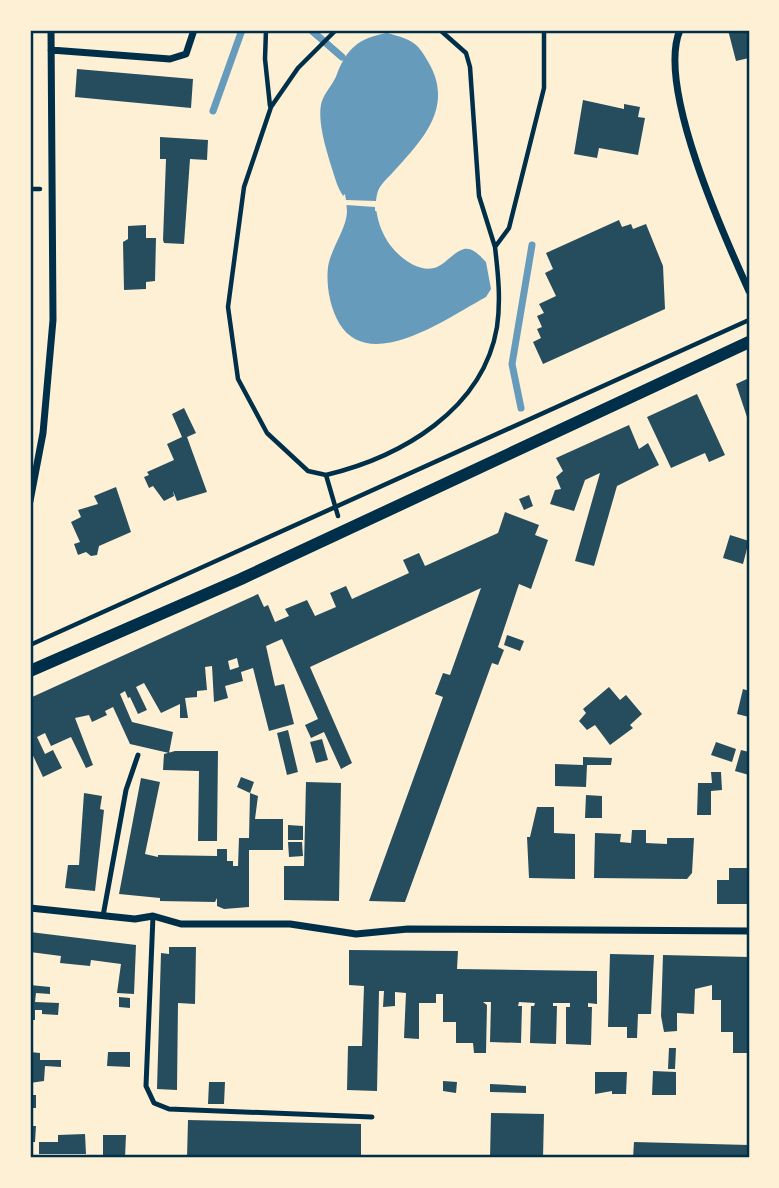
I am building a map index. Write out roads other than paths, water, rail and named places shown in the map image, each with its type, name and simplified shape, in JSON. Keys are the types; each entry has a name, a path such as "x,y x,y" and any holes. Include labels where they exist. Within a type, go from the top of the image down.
{"street":[{"path":"30,501 46,410 54,320 51,30"},
{"path":"51,50 170,59 186,54 194,30"},
{"path":"679,31 674,55 677,90 715,218 749,290"},
{"path":"30,671 345,532 749,342"},
{"path":"30,908 135,919 153,916 181,924 290,924 356,933 418,929 749,931"}],"lane":[{"path":"103,916 126,790 138,755"},
{"path":"153,916 146,1086 154,1103 169,1109 372,1117"}],"water":[{"path":"387,33 409,40 422,52 437,82 438,97 436,110 424,135 378,191 376,208 382,232 400,256 422,268 437,267 464,249 474,251 486,262 491,289 486,297 411,337 390,343 370,344 353,338 339,323 329,296 328,267 344,226 347,207 328,154 320,110 323,98 350,51 362,41"}],"waterway":[{"path":"213,111 242,30"},
{"path":"311,30 342,57"},
{"path":"521,408 512,364 532,245"}]}
